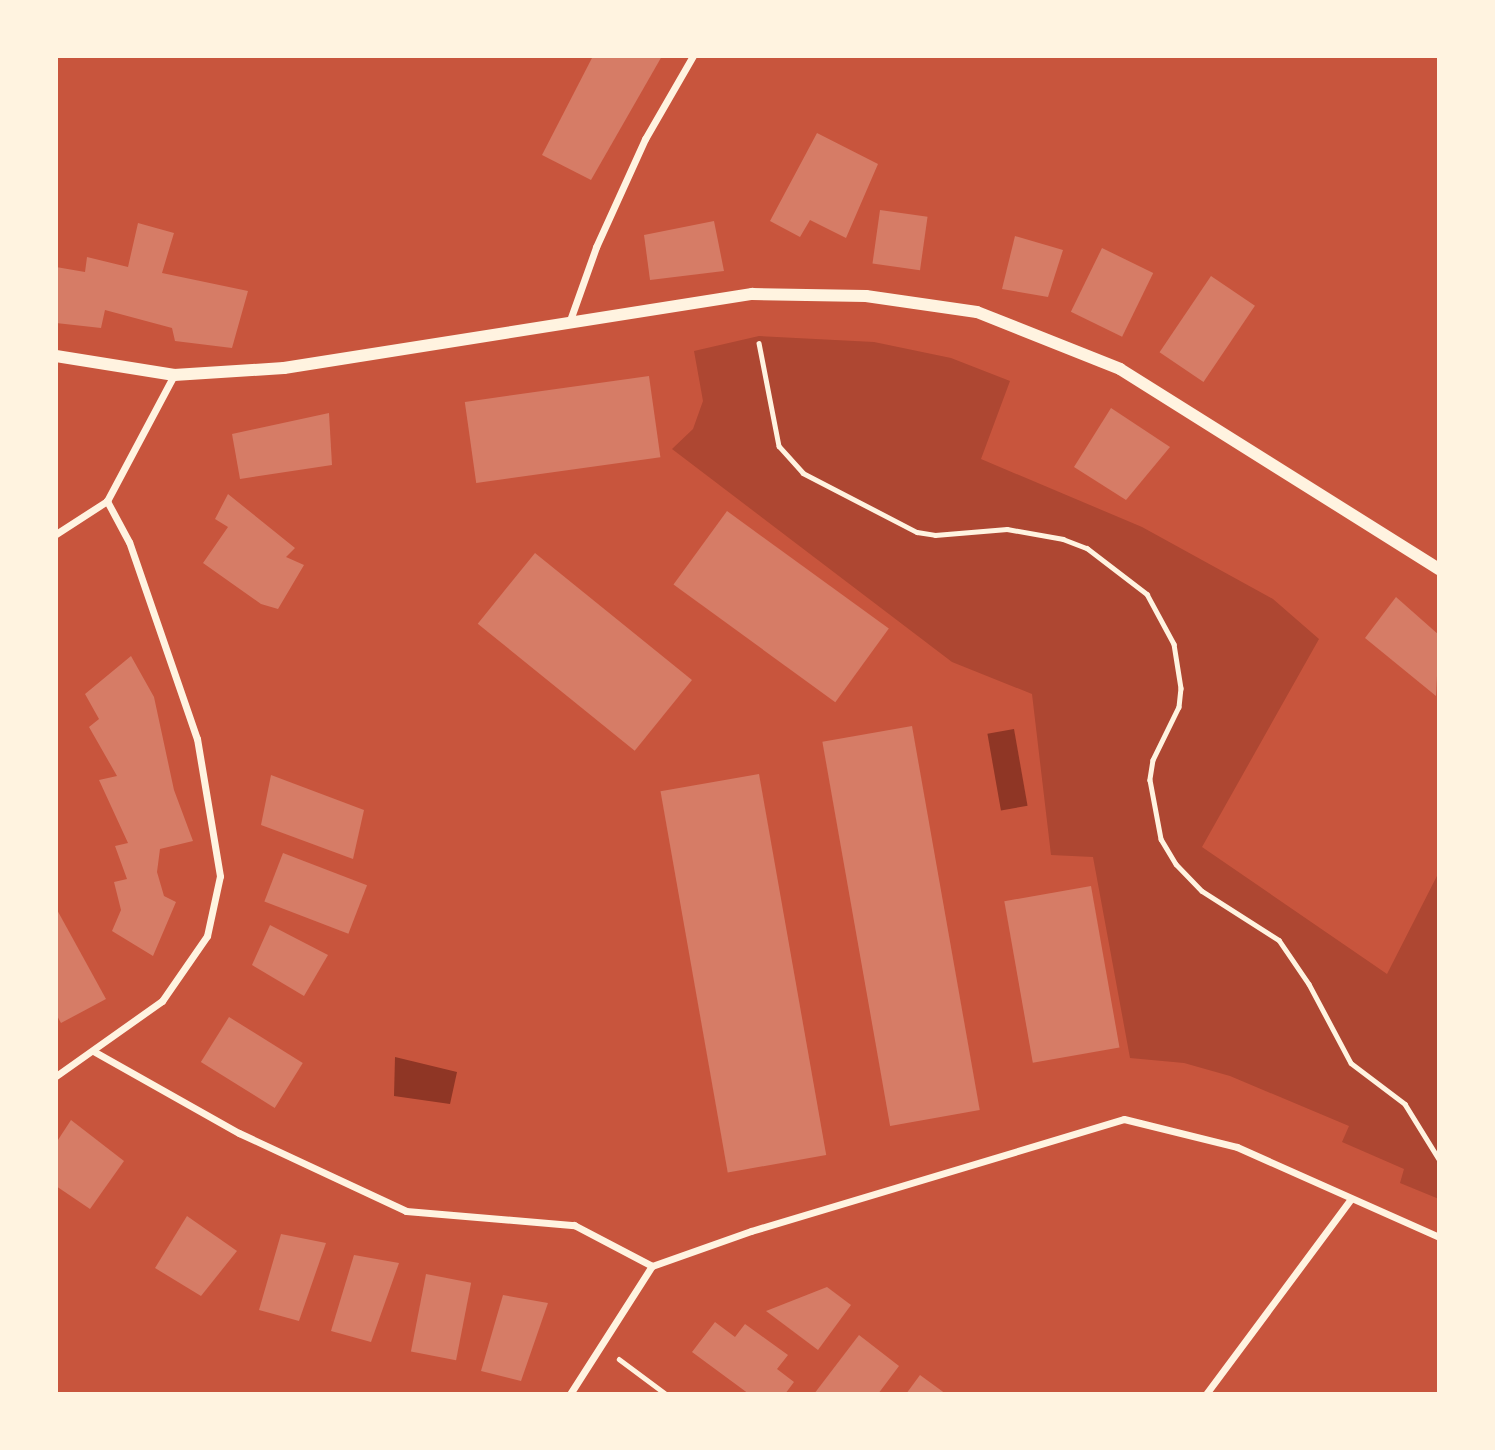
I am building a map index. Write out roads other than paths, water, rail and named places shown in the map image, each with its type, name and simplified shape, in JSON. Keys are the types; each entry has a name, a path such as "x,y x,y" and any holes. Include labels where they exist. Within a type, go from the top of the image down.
{"street":[{"path":"569,323 596,247 645,139 693,56"},
{"path":"56,356 174,375 285,368 752,294 866,296 977,312 1120,369 1439,569"},
{"path":"56,534 107,501 174,375"},
{"path":"56,1076 94,1052 162,1001 207,936 220,876 197,739 129,542 107,501"},
{"path":"94,1052 239,1133 406,1211 574,1225 652,1266"},
{"path":"570,1394 652,1266 751,1231 1124,1119 1237,1146 1439,1237"},
{"path":"1206,1394 1351,1199"}]}
